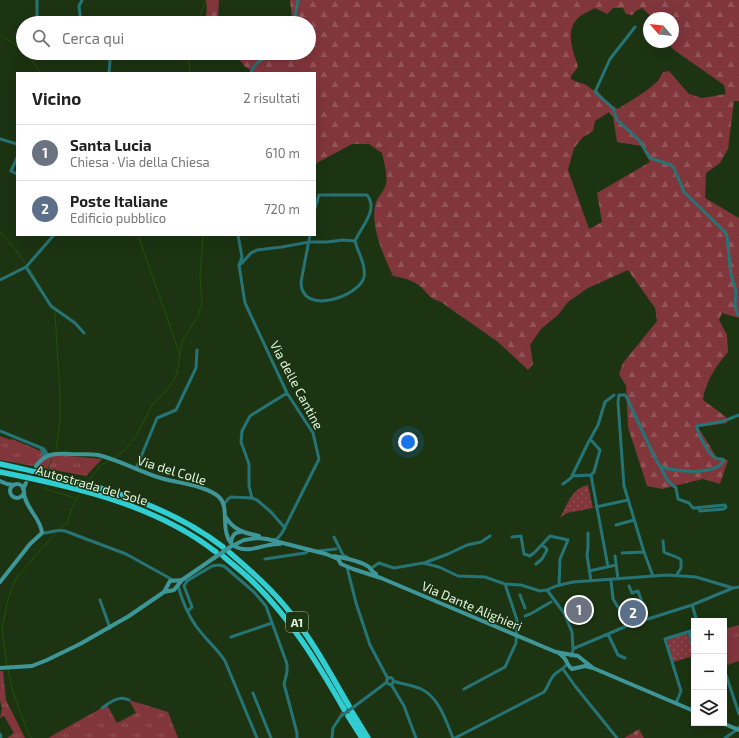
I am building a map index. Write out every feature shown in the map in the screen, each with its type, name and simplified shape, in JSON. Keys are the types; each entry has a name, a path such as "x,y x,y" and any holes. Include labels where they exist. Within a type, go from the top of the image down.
{"highway":[{"name":"Autostrada del Sole","path":"0,464 78,481 147,504 191,527 222,547"},
{"name":"Autostrada del Sole","path":"0,472 76,490 129,505 164,519 215,555"},
{"name":"A1","path":"230,547 291,614 317,652 346,712 368,738"},
{"name":"A1","path":"223,556 253,582 283,614 307,647 362,738"},
{"path":"346,712 358,738"}],"main road":[{"name":"Via del Colle","path":"46,456 56,453 105,457 163,479 206,490 220,498 224,504"},
{"path":"36,466 46,456"},
{"path":"0,481 7,484 16,485 24,491 25,501 42,533 30,544 0,582"},
{"path":"7,484 12,495 25,501"},
{"path":"10,490 11,487 16,485"},
{"path":"19,498 22,497 24,491"},
{"path":"224,504 224,514 230,547"},
{"path":"224,514 232,526 242,532 270,539"},
{"path":"230,547 232,537 236,533 242,532"},
{"name":"Via Dante Alighieri","path":"230,547 244,540 258,538 270,539 329,555 340,560 346,566 353,569 366,574 379,576 556,652 564,657 572,669 587,666 593,668 691,710"},
{"path":"236,547 247,550 268,544 285,544"},
{"path":"171,589 169,582 176,583 182,580 215,555 230,547"},
{"name":"Via Dante Alighieri","path":"340,560 344,557 348,558 372,568 379,576"},
{"path":"366,574 372,568"},
{"path":"1,668 32,666 48,660 110,628 164,592 171,589 176,589 176,583"},
{"name":"Via Dante Alighieri","path":"556,652 579,658 593,668"},
{"path":"567,663 571,656"},
{"path":"579,658 581,664 579,668"},
{"path":"727,725 739,729"}],"street":[{"path":"36,16 37,0"},
{"path":"80,16 79,6 82,0"},
{"path":"295,16 298,0"},
{"path":"636,27 610,59 595,92 613,108 617,120 639,140 650,158 671,165 674,168 684,192 725,232 727,236 731,275 736,291 735,304 737,314 739,315"},
{"path":"109,60 109,72"},
{"path":"251,72 256,64 262,60"},
{"path":"0,139 16,144"},
{"path":"16,160 11,171 16,174"},
{"path":"310,236 301,286 306,296 315,301 338,299 358,286 364,278 364,269 355,241 360,230 369,218 371,211 370,200 367,196 319,195 316,205"},
{"path":"0,280 26,267 53,236"},
{"name":"Via delle Cantine","path":"238,236 242,257 239,265 245,303 288,393 312,433 319,458 282,533"},
{"path":"239,265 257,250 309,242 343,240 355,241"},
{"path":"26,267 51,306 75,323 84,333"},
{"path":"136,469 157,418 176,410 196,368 196,350"},
{"path":"252,498 249,486 249,464 241,442 242,431 250,416 288,393"},
{"path":"653,576 634,520 623,477 618,402 618,397 621,394 628,398 650,448 668,481 676,488 678,499 690,503 692,508 725,505 726,507 724,509 700,512 699,508"},
{"path":"564,484 572,476 598,425 605,402 614,395"},
{"path":"661,467 671,470 695,471 715,468 722,464 724,460 713,456 696,429 697,426 724,421 739,415"},
{"path":"0,431 39,447 46,456"},
{"path":"590,439 600,450 594,472 591,475 608,567"},
{"path":"572,476 591,475"},
{"path":"224,504 228,498 231,497 252,498 263,504 284,528"},
{"path":"596,507 628,500"},
{"path":"616,525 634,520"},
{"path":"42,533 65,531 126,554 176,583 196,626 219,651 225,661 257,738"},
{"path":"270,539 277,539 282,533"},
{"path":"282,533 282,539 285,544"},
{"path":"588,533 587,555 591,581"},
{"path":"372,568 379,563 394,568 423,563 444,556 467,545 481,542 490,536"},
{"path":"512,537 521,536 524,554 527,556 532,555 550,536 568,540 560,559 559,585"},
{"path":"334,537 340,560"},
{"path":"663,541 664,552 674,555 681,560 681,568 676,576"},
{"path":"536,564 542,559 547,550 542,545"},
{"path":"316,551 337,547"},
{"path":"329,555 337,547"},
{"path":"337,547 343,555 348,558"},
{"path":"265,558 305,553 311,550"},
{"path":"622,553 644,552"},
{"path":"615,556 618,579"},
{"path":"423,563 439,567 458,576 485,577 505,584 521,585 540,591 573,582 653,576 696,577 733,588"},
{"path":"188,611 192,608 192,604 184,586 187,581 212,566 221,565 230,570 259,597 266,606 287,664 284,684 297,738"},
{"path":"589,571 616,565"},
{"path":"346,566 370,645 388,681 404,706 416,738"},
{"path":"349,573 353,569"},
{"path":"611,580 613,599 629,625"},
{"path":"464,689 505,667 516,643 517,620 505,584"},
{"path":"623,614 643,605 638,591 632,593 629,586"},
{"path":"562,653 629,625 692,605 733,588 739,587"},
{"path":"171,589 180,594"},
{"path":"547,590 552,601 564,613 572,632 574,649 571,656"},
{"path":"520,595 524,609"},
{"path":"100,600 110,628"},
{"path":"525,616 552,601"},
{"path":"692,605 696,618"},
{"path":"231,637 272,623"},
{"path":"676,704 681,691 665,639 689,632 691,639"},
{"path":"608,634 618,655 625,658"},
{"path":"579,658 577,651 583,645"},
{"path":"332,738 333,728 346,712 391,678 394,681 418,688 430,696 437,704 454,738 544,692 554,674 563,670 567,663"},
{"path":"563,670 616,738"},
{"path":"727,678 738,707 739,714"},
{"path":"391,684 394,681"},
{"path":"253,693 271,738"},
{"path":"733,696 739,694"},
{"path":"102,708 114,699 126,698 128,700"},
{"path":"725,738 739,729"},
{"path":"0,734 0,738"}],"green space":[{"path":"206,0 219,0 218,16 205,16 207,7"},
{"path":"290,0 739,0 739,101 734,101 728,149 720,163 706,173 705,198 739,218 739,318 722,313 719,320 727,335 728,352 712,374 706,387 703,400 726,417 727,423 698,427 717,458 728,460 720,484 703,479 662,489 647,486 628,427 626,386 619,374 623,363 657,321 655,308 628,270 588,288 568,302 558,315 541,329 530,345 533,364 528,370 498,342 441,302 432,298 419,285 393,276 378,240 374,220 376,202 386,184 386,170 382,153 369,144 352,144 316,163 316,72 253,72 244,66 240,60 316,60 316,16 292,16","holes":["595,8 607,14 613,8 623,8 626,14 632,15 637,10 642,8 646,12 679,12 679,48 672,48 724,85 726,94 702,98 689,94 669,71 663,72 658,81 646,91 618,109 606,102 598,91 571,79 571,76 578,67 571,42 574,24 578,18","609,112 613,117 617,142 641,146 650,162 597,193 602,222 589,229 568,170 574,148 583,137 593,131 595,121"]},
{"path":"0,436 11,440 12,439 43,452 102,459 86,476 0,460"},
{"path":"588,485 593,508 567,513 560,518 574,493 582,487"},
{"path":"739,625 739,637 727,641 727,628"},
{"path":"687,633 691,644 691,657 673,662 667,640"},
{"path":"739,637 739,661 727,665 727,654 727,641"},
{"path":"0,671 3,671 6,700 25,738 7,738 14,733 4,716 0,718 2,708 0,700"},
{"path":"129,700 168,712 178,738 48,738 107,705 117,723 136,713"},
{"path":"639,729 644,738 624,738"}],"waterway":[{"path":"200,16 206,0"},
{"path":"3,37 16,45"},
{"path":"31,60 40,72"},
{"path":"189,60 190,72"},
{"path":"0,232 25,263"},
{"path":"138,236 180,355"},
{"path":"114,458 125,450 136,436 153,404 167,390 175,378 182,341 198,316 202,303 200,277 203,236"},
{"path":"29,267 44,293"},
{"path":"54,309 60,393 60,421 56,450"},
{"path":"48,469 52,459"},
{"path":"89,480 101,465 109,461"},
{"path":"45,487 44,489 76,499"},
{"path":"60,529 67,523 72,508 79,495"},
{"path":"7,666 2,628 8,599 16,578 56,533"},
{"path":"8,669 13,692 28,733 32,738"}],"tunnel":[{"path":"342,711 346,717"}],"place":[{"name":"Santa Lucia","path":"579,610"},
{"name":"Poste Italiane","path":"633,613"}]}
